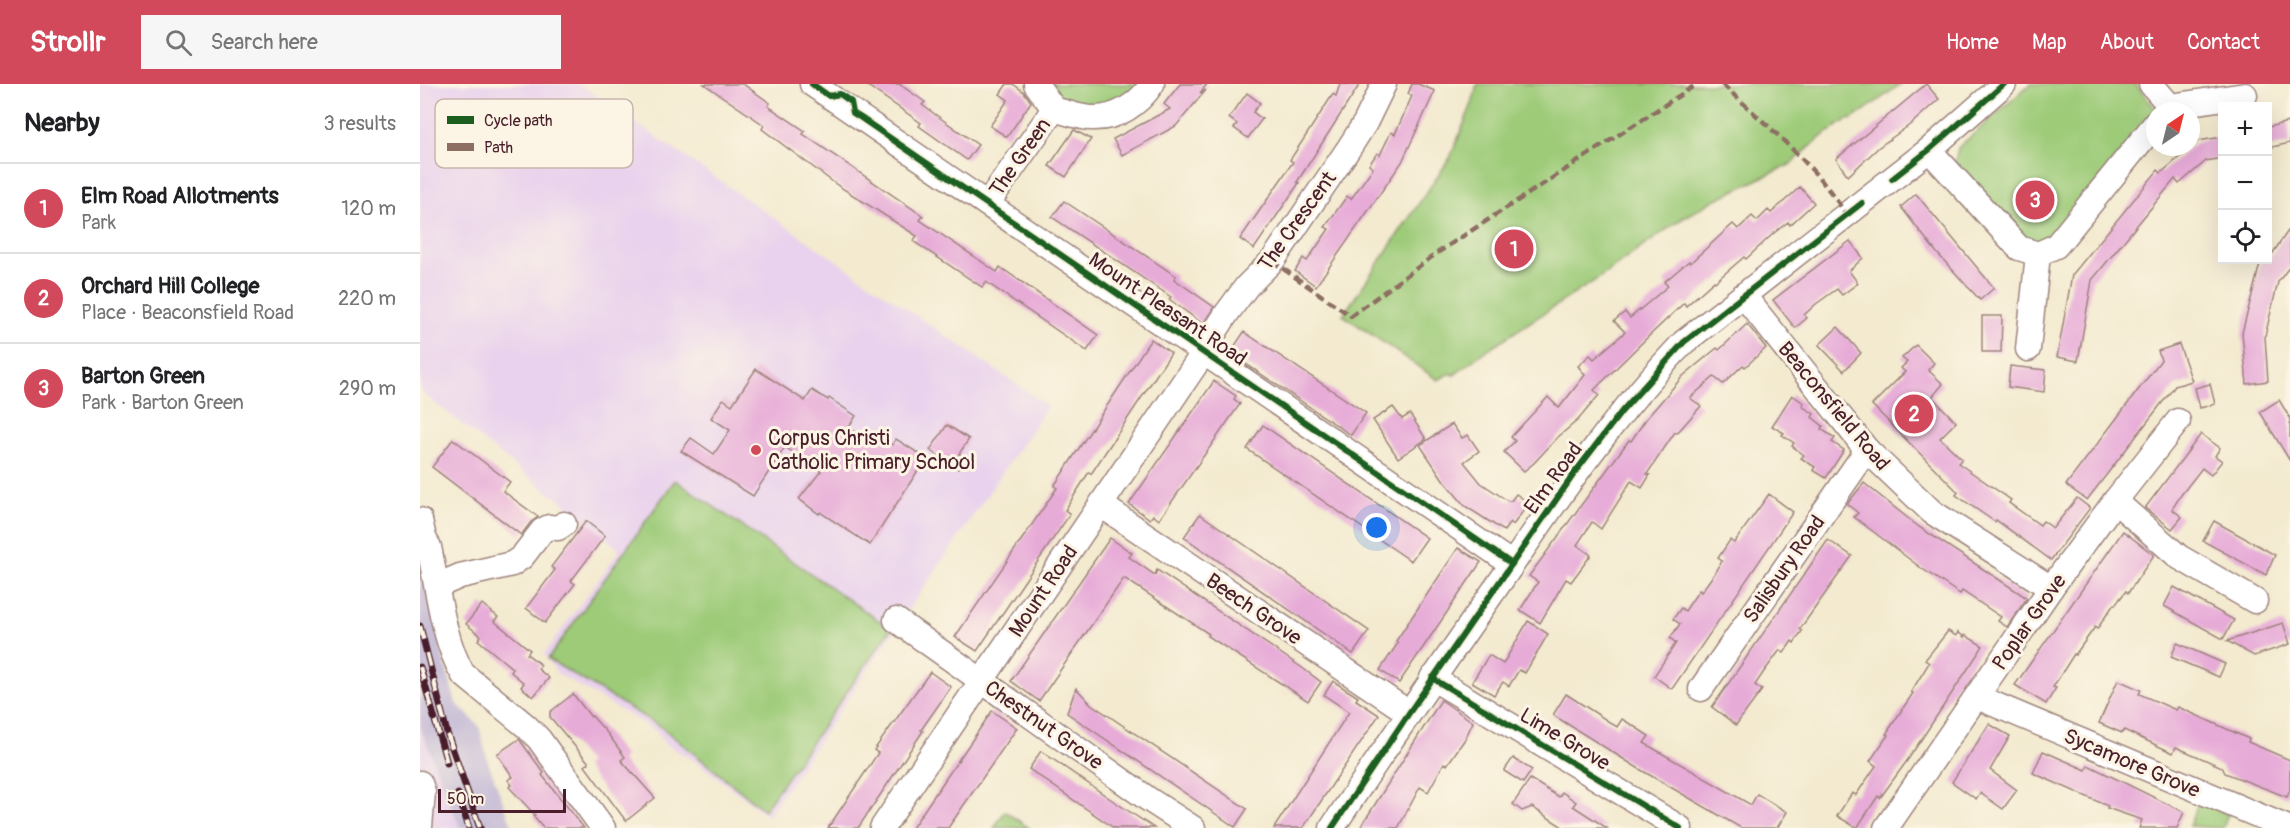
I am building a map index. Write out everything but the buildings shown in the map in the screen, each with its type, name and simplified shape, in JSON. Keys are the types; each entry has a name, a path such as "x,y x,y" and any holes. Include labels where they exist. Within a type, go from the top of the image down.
{"street":[{"name":"Mount Pleasant Road","path":"812,84 1512,564"},
{"name":"The Green","path":"1036,84 1054,109 1092,118 1123,112 1147,92 1152,84"},
{"name":"The Crescent","path":"1203,352 1246,286 1273,260 1349,148 1365,123 1384,84"},
{"name":"Elm Road","path":"1332,828 1408,713 1576,471 1622,411 1683,342 1929,150 2004,84"},
{"path":"2151,84 2158,102"},
{"path":"2200,105 2245,95"},
{"name":"The Green","path":"987,204 1054,109"},
{"path":"1929,150 2019,248 2038,254 2056,246 2146,135"},
{"path":"2028,349 2038,254"},
{"name":"Beaconsfield Road","path":"1743,296 1867,450 1932,512 2051,588"},
{"name":"Mount Road","path":"882,828 1203,352"},
{"name":"Poplar Grove","path":"1886,828 2051,588 2178,421"},
{"name":"Salisbury Road","path":"1701,689 1867,450"},
{"path":"2115,501 2179,556 2255,601"},
{"name":"Beech Grove","path":"1101,505 1408,713"},
{"path":"420,520 424,538 429,547 456,663 463,674 539,739 603,828"},
{"path":"437,586 460,576 512,564 522,557 542,531 549,527 558,528 564,524"},
{"name":"Chestnut Grove","path":"896,620 1148,799 1193,828"},
{"name":"Lime Grove","path":"1432,678 1680,828"},
{"name":"Sycamore Grove","path":"1977,697 2288,828"},
{"path":"420,783 423,792 420,828"}],"shaded area":[{"name":"Corpus Christi Catholic Primary School","path":"420,84 579,84 601,99 435,99 435,168 633,168 633,121 1048,406 768,816 698,763 664,743 656,731 557,673 544,654 620,550 554,495 420,391"},
{"path":"420,546 444,662 456,703 479,726 488,762 513,828 460,828 420,727"},
{"path":"420,727 452,808 460,828 420,828"}],"green space":[{"path":"1036,84 1152,84 1091,118"},
{"path":"1477,84 1901,84 1851,120 1848,119 1820,138 1791,164 1714,200 1680,220 1599,278 1485,351 1454,375 1450,373 1438,380 1343,315 1450,158 1472,104"},
{"path":"2030,84 2135,84 2150,102 2146,102 2146,121 2053,237 2038,247 2022,242 1955,163 1958,148"},
{"path":"675,480 891,629 764,810 661,727 548,659"},
{"path":"2199,801 2228,814 2223,828 2189,826"},
{"path":"1005,811 1029,828 994,828"}],"railway":[{"path":"420,626 447,733 480,828"},
{"path":"420,667 447,763"},
{"path":"458,794 469,828"}],"marked path":[{"path":"1272,261 1351,316 1440,251 1697,84"},
{"path":"1722,84 1805,162 1847,216"}],"cycle path":[{"path":"812,84 829,96 840,94 851,102 853,113 1512,564"},
{"path":"1892,179 1929,150 2004,84"},
{"path":"1332,828 1576,471 1622,411 1684,342 1862,203"},
{"path":"1432,678 1680,828"}],"place":[{"name":"Barton Green","path":"2035,200"},
{"name":"Elm Road Allotments","path":"1514,249"},
{"name":"Orchard Hill College","path":"1914,414"},
{"name":"Corpus Christi Catholic Primary School","path":"756,450"}]}
